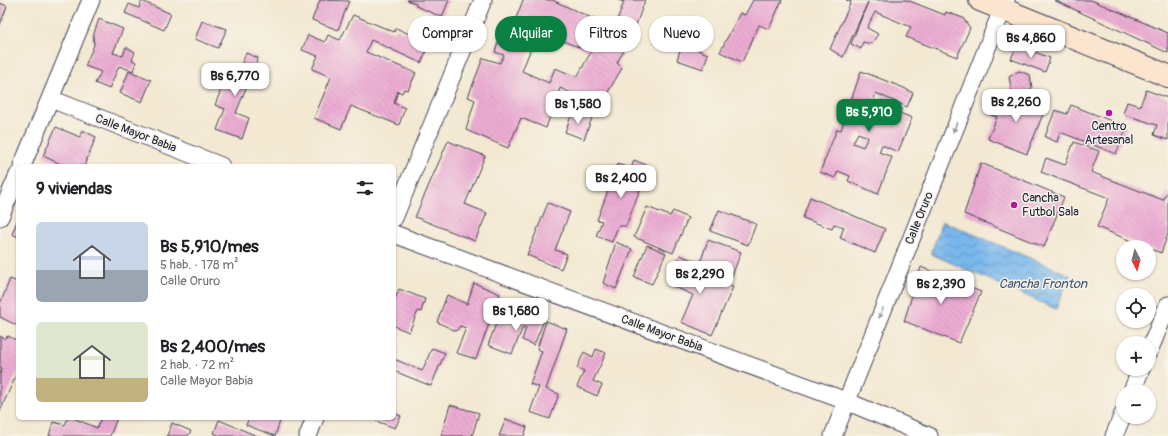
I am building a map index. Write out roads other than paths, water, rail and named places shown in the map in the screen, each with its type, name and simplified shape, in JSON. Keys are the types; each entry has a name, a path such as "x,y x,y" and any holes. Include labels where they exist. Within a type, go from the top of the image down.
{"main road":[{"path":"980,0 1004,4 1168,76"}],"street":[{"path":"396,213 483,0"},
{"path":"23,164 51,100 86,1"},
{"name":"Calle Oruro","path":"833,436 1004,4"},
{"name":"Calle Mayor Babia","path":"51,100 216,164"},
{"path":"0,217 16,180"},
{"name":"Calle Mayor Babia","path":"396,235 846,401 929,436"},
{"path":"1155,336 1168,305"},
{"path":"308,436 314,420"},
{"path":"1114,436 1119,424"}],"water":[{"name":"Cancha Fronton","path":"942,221 1070,275 1056,309 931,254"}],"place":[{"name":"Centro Artesanal","path":"1109,113"},
{"name":"Cancha Futbol Sala","path":"1014,205"}]}
